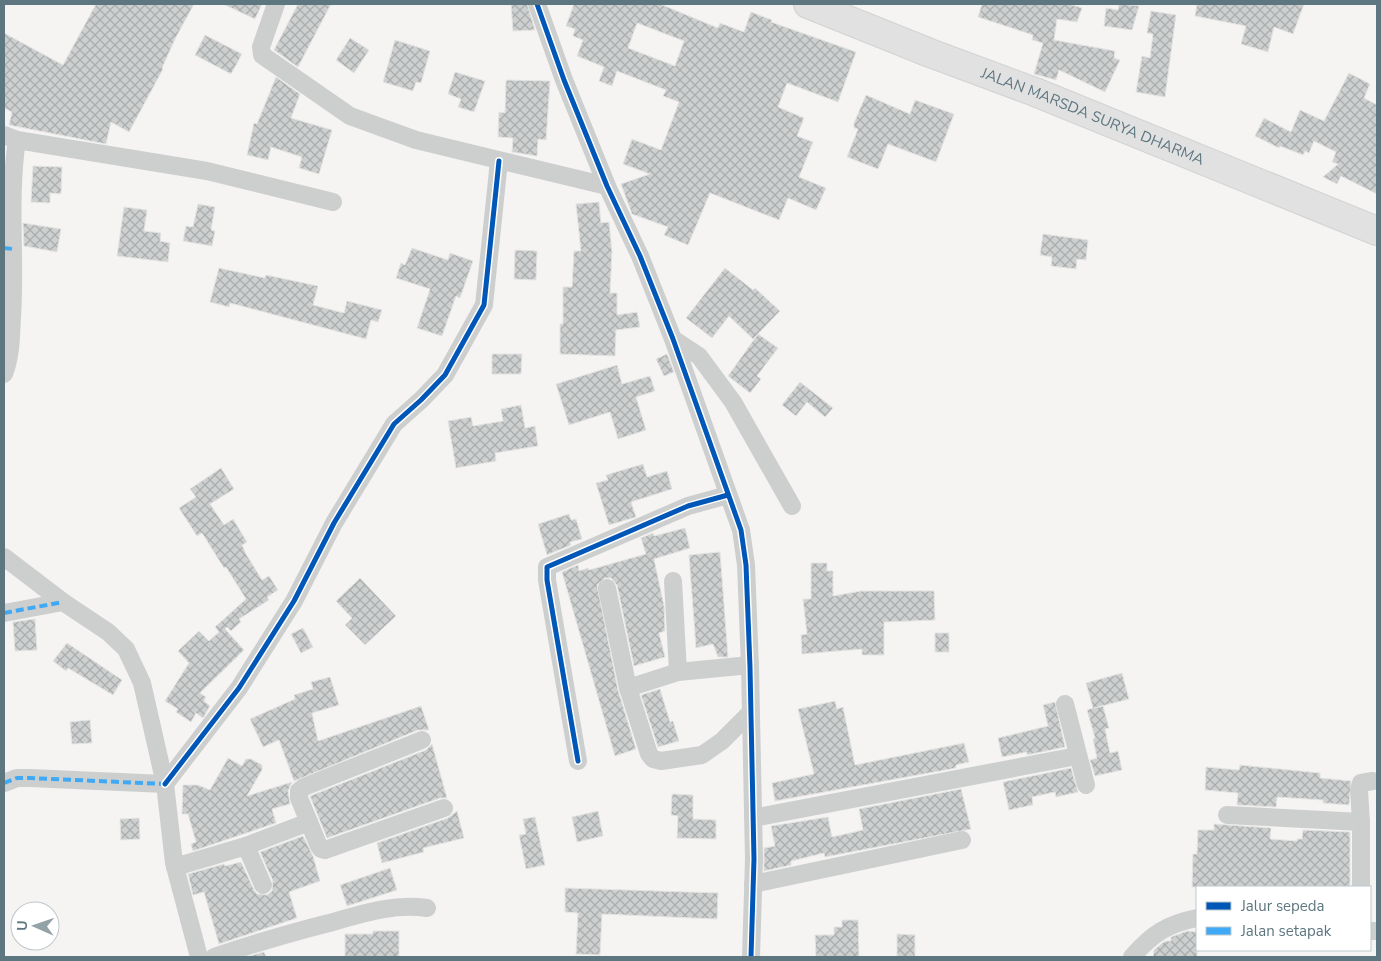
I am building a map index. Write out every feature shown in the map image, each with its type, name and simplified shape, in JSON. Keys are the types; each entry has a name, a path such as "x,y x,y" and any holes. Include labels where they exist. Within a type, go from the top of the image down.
{"highway":[{"name":"JALAN MARSDA SURYA DHARMA","path":"808,4 930,53 1035,92 1377,232"}],"street":[{"path":"276,4 261,47 262,54 266,59 350,116 416,140 606,186"},
{"path":"537,4 564,80 606,186 640,256 673,339 741,530 746,565 750,665 753,818 751,957"},
{"path":"4,374 9,360 14,294 8,249 12,169 10,138 207,171 333,202"},
{"path":"165,784 239,688 294,601 334,523 394,424 421,400 445,374 484,305 499,161"},
{"path":"673,339 699,356 733,402 792,506"},
{"path":"578,761 546,580 547,567 688,506 728,495"},
{"path":"4,557 63,602 108,632 126,649 142,683 165,784 175,867 199,957"},
{"path":"673,580 678,672"},
{"path":"607,588 628,688 649,754 653,759 661,761 702,755 722,741 750,713"},
{"path":"4,612 63,602"},
{"path":"628,688 678,672 750,665"},
{"path":"1065,704 1086,785"},
{"path":"422,740 304,787 300,791 299,798 318,844 326,850 444,808"},
{"path":"753,818 1077,756"},
{"path":"4,784 17,778 30,778 165,784"},
{"path":"1361,886 1359,790 1361,783 1373,781"},
{"path":"1227,815 1361,822"},
{"path":"175,867 246,846 309,822"},
{"path":"753,884 962,840"},
{"path":"246,846 263,885"},
{"path":"214,957 266,940 383,908 410,905 427,908"},
{"path":"1132,957 1144,943 1162,929 1196,918"}],"building":[{"path":"96,4 194,4 175,39 163,69 129,132 111,122 106,144 9,125 12,112 4,108 4,33 63,65"},
{"path":"223,4 262,4 255,19"},
{"path":"298,4 331,4 298,67 274,50"},
{"path":"511,4 527,4 535,30 513,31"},
{"path":"574,4 660,4 718,28 720,23 744,32 751,12 772,20 771,22 856,52 838,102 787,83 778,107 804,118 797,136 813,142 799,177 826,188 816,210 788,198 779,220 710,193 688,245 664,235 668,227 632,214 621,184 650,174 623,164 632,139 661,150 679,102 663,96 666,90 617,71 612,86 599,81 604,67 577,56 583,40 573,36 575,29 566,26","holes":["637,23 684,41 675,66 628,48"]},
{"path":"982,4 1069,4 1082,8 1077,22 1057,19 1054,40 1115,51 1114,58 1120,60 1105,92 1059,70 1056,80 1034,74 1043,43 1032,40 1033,35 978,17"},
{"path":"1119,4 1139,6 1132,30 1104,26 1106,8 1118,10"},
{"path":"1197,4 1304,4 1293,34 1274,27 1268,52 1241,44 1246,26 1195,16"},
{"path":"1151,11 1176,15 1165,97 1136,92 1142,56 1150,58 1153,34 1147,33"},
{"path":"205,35 242,54 231,74 195,55"},
{"path":"350,38 369,50 354,73 336,60"},
{"path":"395,40 430,51 421,83 416,82 413,91 383,82"},
{"path":"455,72 485,81 474,112 458,107 461,99 448,94"},
{"path":"1349,73 1370,84 1364,98 1377,105 1377,194 1341,176 1337,184 1323,177 1338,164 1332,162 1336,152 1314,141 1309,153 1305,151 1303,155 1280,146 1279,148 1255,136 1264,118 1291,132 1300,110 1324,121"},
{"path":"276,77 300,94 291,118 332,130 319,174 299,168 302,157 271,147 268,160 247,155 254,123 257,124"},
{"path":"506,80 550,81 546,140 538,139 537,156 512,152 513,138 498,137 499,112 505,113"},
{"path":"866,95 910,114 915,100 954,114 936,162 888,144 878,169 847,157 858,129 854,128 854,123"},
{"path":"33,166 62,167 61,194 50,193 50,203 31,202"},
{"path":"599,202 601,223 609,222 612,252 610,293 617,293 617,315 637,312 640,327 616,330 615,356 560,354 560,324 563,324 563,287 572,287 574,251 581,251 576,204"},
{"path":"198,204 215,207 211,230 215,231 212,246 183,241 186,226 193,227"},
{"path":"124,207 147,210 144,231 161,233 160,241 170,243 168,262 117,256"},
{"path":"23,223 61,229 57,252 24,246"},
{"path":"1043,234 1088,240 1086,260 1077,259 1076,269 1051,266 1052,257 1040,255"},
{"path":"412,248 448,260 450,253 473,261 460,298 456,296 442,336 417,328 430,289 396,278 401,263 405,265"},
{"path":"515,250 537,251 536,280 514,279"},
{"path":"219,268 265,278 266,275 318,286 313,305 344,313 347,301 382,310 378,322 371,320 366,339 230,303 229,307 210,302"},
{"path":"725,268 753,290 755,288 780,311 753,339 729,316 712,338 686,318"},
{"path":"758,334 778,348 757,376 761,379 750,393 728,376"},
{"path":"492,354 522,354 521,374 492,374"},
{"path":"667,354 674,372 664,376 656,359"},
{"path":"617,365 622,384 650,376 655,391 636,397 646,430 618,439 610,412 569,425 556,384"},
{"path":"800,382 833,408 825,417 807,402 796,416 782,405"},
{"path":"521,405 525,428 535,426 538,446 495,453 496,461 456,468 448,421 471,417 473,426 503,421 501,409"},
{"path":"643,464 647,477 667,471 672,489 631,502 636,517 609,525 596,483 608,480 606,475"},
{"path":"221,468 234,489 210,504 224,525 233,519 247,542 242,545 246,554 262,580 269,576 278,590 267,597 269,600 239,619 241,622 231,631 227,627 225,629 244,650 200,693 206,697 204,701 210,706 203,718 196,713 191,722 176,712 178,709 165,701 189,663 178,651 199,631 209,641 219,632 215,627 246,599 202,533 197,536 179,508 196,497 190,489"},
{"path":"569,514 571,520 576,519 582,539 570,542 571,545 547,555 538,524"},
{"path":"685,528 690,548 654,559 664,606 665,631 659,633 665,657 634,666 617,585 611,578 605,578 597,585 618,690 636,749 615,756 562,572 578,565 579,571 588,568 589,570 646,554 641,538 653,533 654,536"},
{"path":"720,552 728,657 718,657 713,644 696,648 689,555"},
{"path":"811,563 827,563 827,571 833,571 833,596 861,591 934,591 935,620 884,622 884,655 862,655 862,649 802,654 801,635 807,634 803,599 811,599"},
{"path":"360,578 396,616 365,645 345,625 352,618 336,601"},
{"path":"35,619 37,650 15,651 13,622"},
{"path":"303,628 313,647 301,653 291,634"},
{"path":"935,633 949,633 949,652 935,652"},
{"path":"67,643 122,680 113,695 68,668 66,671 53,661"},
{"path":"1122,673 1129,699 1094,708 1103,706 1109,728 1105,729 1110,753 1118,751 1122,770 1095,776 1090,760 1097,758 1093,739 1095,738 1087,710 1093,708 1086,683"},
{"path":"330,677 339,705 312,713 318,741 421,706 429,730 418,730 294,781 279,740 263,747 250,719 295,699 294,695 313,689 311,682"},
{"path":"660,689 670,722 673,721 679,741 658,747 641,695"},
{"path":"835,701 837,709 843,707 855,765 964,743 969,762 956,765 956,768 775,801 772,783 814,774 798,709"},
{"path":"1055,702 1065,747 1027,755 1027,752 1002,757 998,738 1048,726 1043,705"},
{"path":"90,720 92,743 72,744 70,722"},
{"path":"432,744 447,798 440,798 327,838 310,796 426,750"},
{"path":"228,758 242,766 246,759 251,759 262,765 262,770 247,796 292,782 288,791 290,804 272,809 276,823 193,851 191,844 196,842 188,814 182,814 183,785 198,785 210,790"},
{"path":"1240,765 1320,773 1320,778 1351,781 1349,805 1323,803 1323,800 1277,797 1276,807 1237,805 1238,793 1205,790 1206,767 1239,770"},
{"path":"1071,768 1078,792 1056,797 1055,792 1032,797 1033,805 1009,810 1003,782"},
{"path":"961,789 971,829 825,857 824,853 791,861 791,865 764,871 764,848 775,846 771,826 828,817 832,837 863,830 859,809"},
{"path":"672,794 693,795 693,819 716,820 716,839 677,838 678,816 671,815"},
{"path":"457,811 464,838 423,848 424,852 382,863 377,843 448,818"},
{"path":"598,811 603,836 577,842 572,817"},
{"path":"535,817 545,865 526,869 519,835 526,834 523,819"},
{"path":"139,818 140,839 121,840 120,819"},
{"path":"1214,824 1271,828 1270,839 1297,841 1297,839 1302,839 1303,830 1350,832 1350,886 1192,887 1193,854 1197,854 1198,830 1214,830"},
{"path":"303,836 313,856 320,881 289,892 297,918 219,944 204,892 193,895 188,874 224,864 225,866 241,862 257,894 267,895 272,891 273,881 260,852"},
{"path":"390,868 397,890 347,906 340,885"},
{"path":"565,888 718,893 717,919 602,914 600,955 576,954 578,913 565,912"},
{"path":"842,920 858,920 859,957 816,957 815,935 834,935 834,927 842,927"},
{"path":"373,931 399,931 399,957 345,957 345,934 373,934"},
{"path":"1187,931 1196,932 1197,957 1153,957 1154,950 1165,941 1171,941 1171,937"},
{"path":"897,934 915,935 915,957 897,957"},
{"path":"264,952 266,957 247,957 260,953"}],"marked path":[{"path":"4,248 13,249"},
{"path":"4,613 63,602"},
{"path":"4,783 17,778 30,778 165,784"}],"cycle path":[{"path":"537,4 564,80 607,186 640,256 673,339 741,530 746,565 750,667 754,859 751,957"},
{"path":"165,784 239,688 294,601 334,523 394,424 445,375 484,305 499,161"},
{"path":"578,761 547,580 547,567 688,506 728,495"}]}
